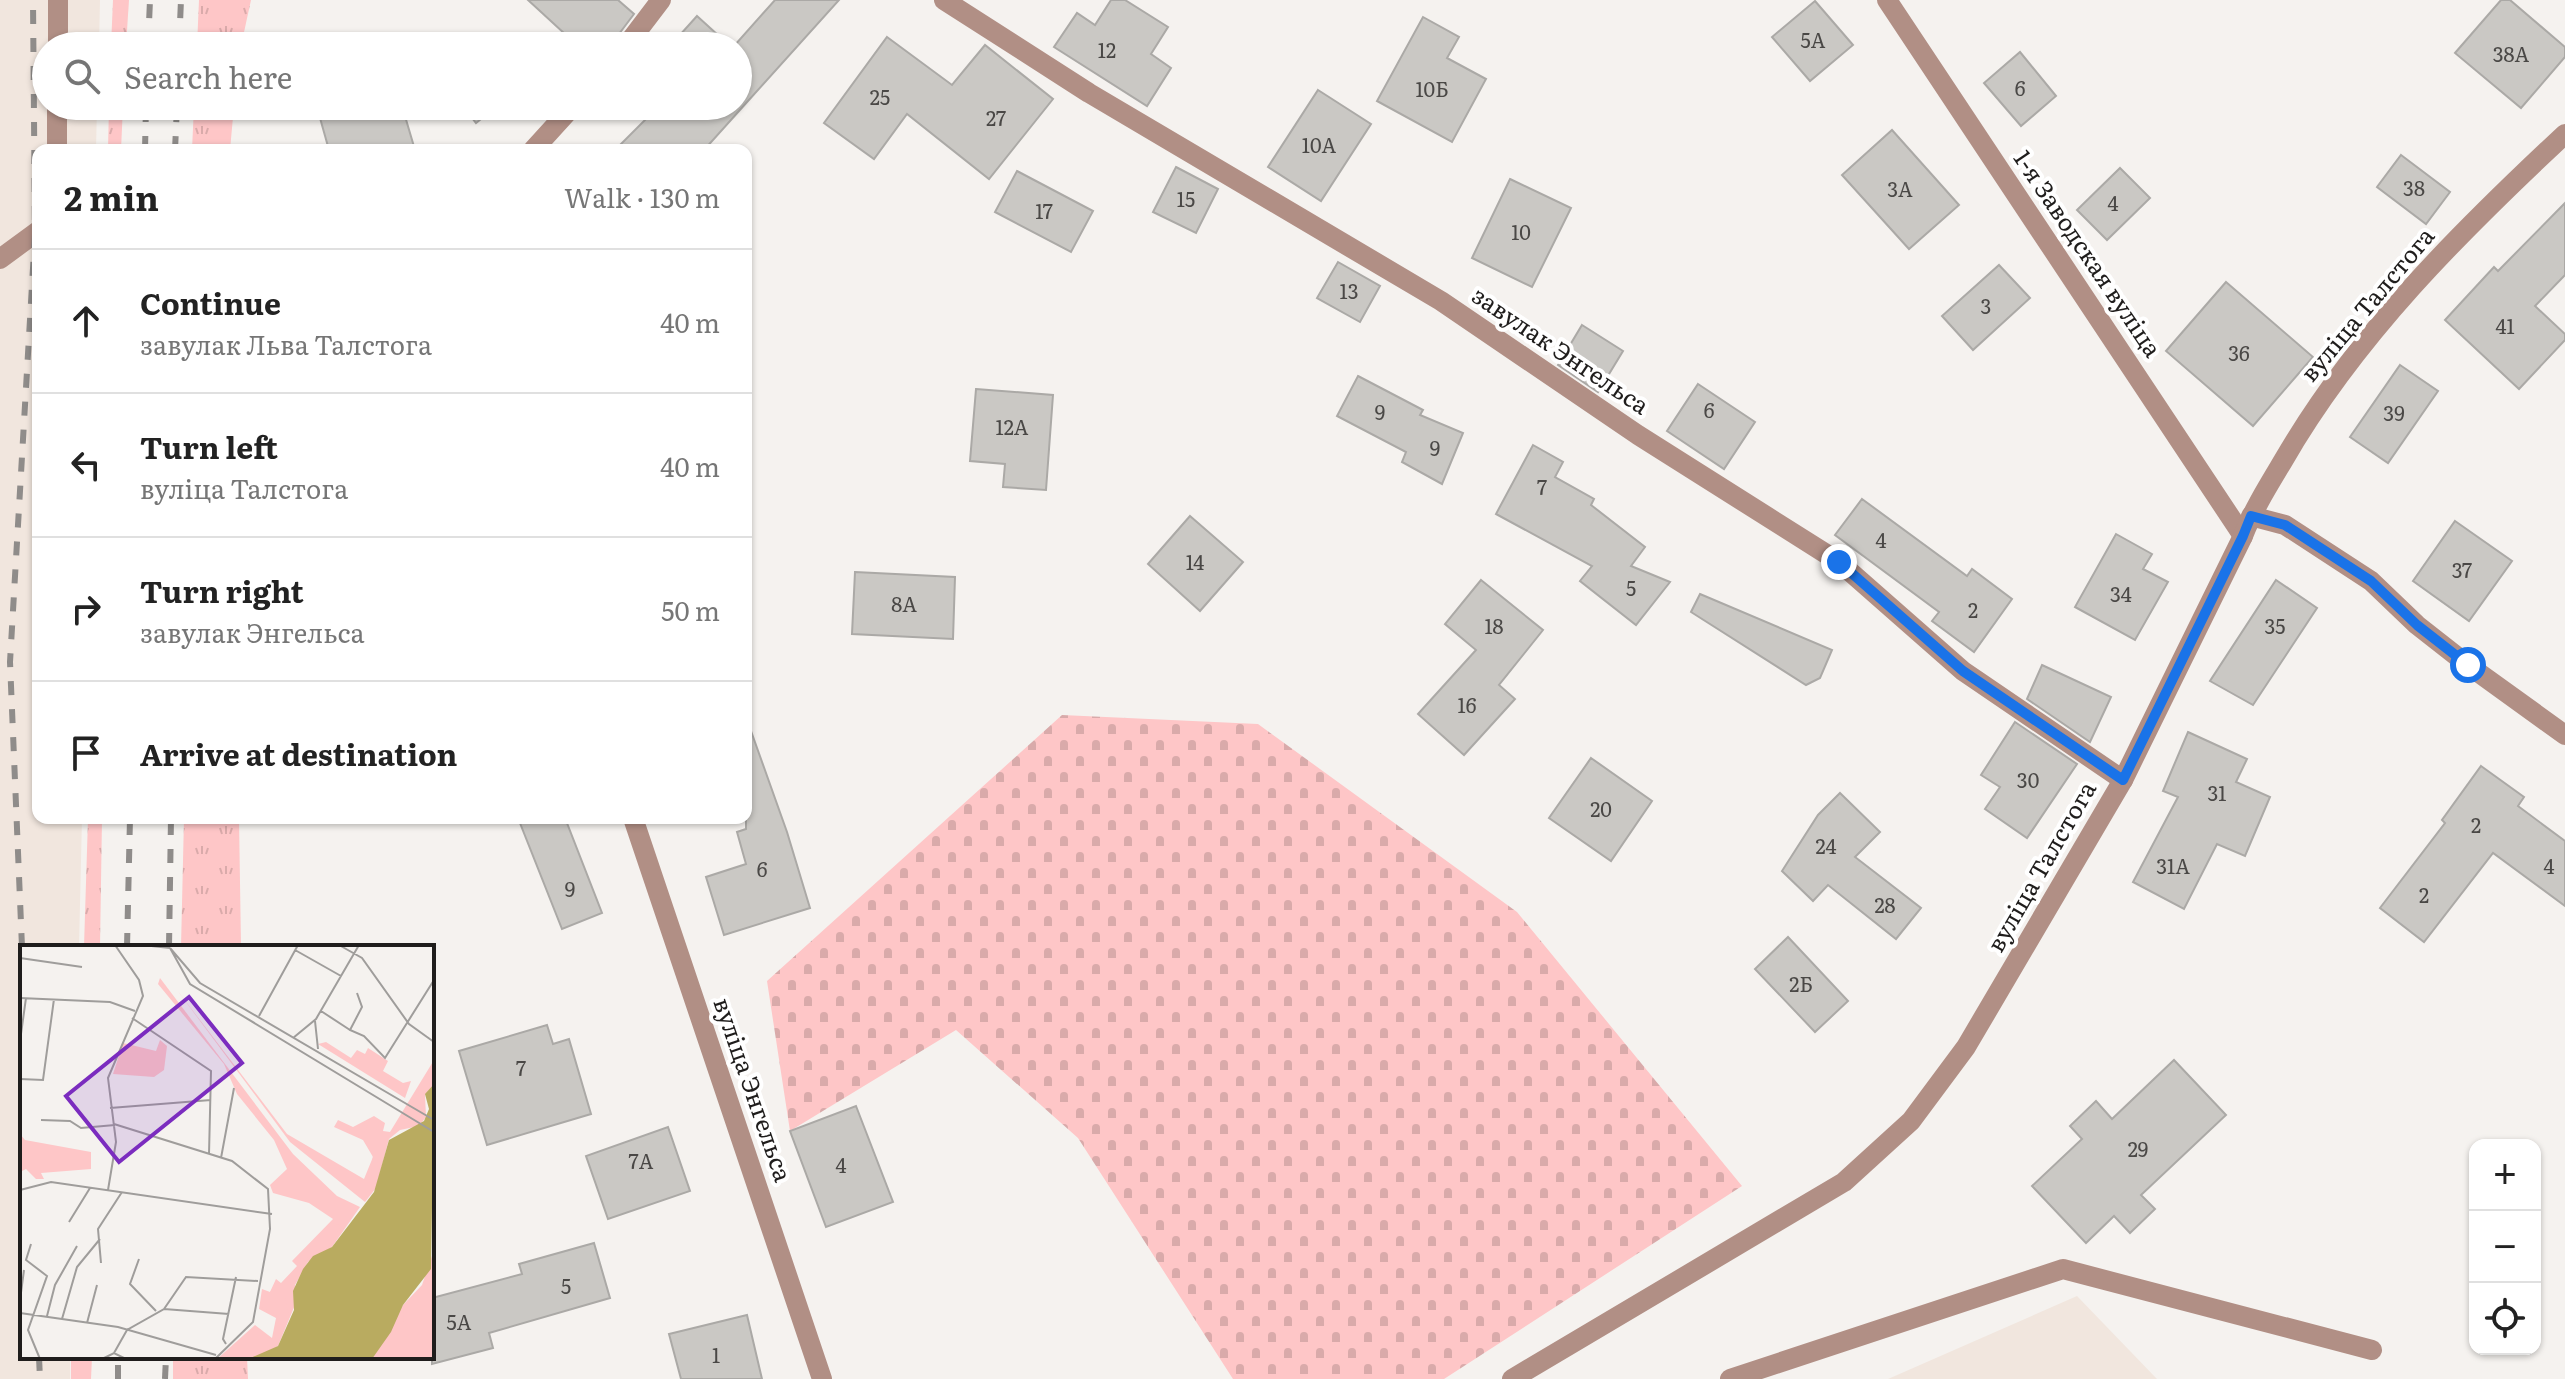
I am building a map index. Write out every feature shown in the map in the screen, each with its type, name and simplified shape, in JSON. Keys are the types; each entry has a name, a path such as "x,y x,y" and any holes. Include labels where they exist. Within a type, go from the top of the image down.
{"street":[{"path":"58,0 58,32"},
{"path":"637,32 661,0"},
{"name":"завулак Энгельса","path":"944,0 1089,93 1441,301 1638,435 1839,562 1963,671 2123,780"},
{"name":"1-я Заводская вуліца","path":"1887,0 2243,536"},
{"path":"57,120 57,144"},
{"path":"538,144 560,120"},
{"name":"вуліца Талстога","path":"1512,1379 1844,1182 1911,1121 1966,1047 2123,780 2251,516 2310,414 2409,289 2565,134"},
{"path":"0,259 32,235"},
{"path":"2251,516 2285,525 2371,581 2417,625 2565,735"},
{"name":"вуліца Энгельса","path":"635,824 822,1379"},
{"path":"1730,1379 2063,1269 2372,1350"}],"shaded area":[{"path":"0,0 100,0 99,32 32,32 32,120 97,120 96,144 32,144 32,824 82,824 79,945 20,945 20,1359 70,1359 70,1379 0,1379"},
{"path":"2077,1296 2157,1379 1888,1379"}],"green space":[{"path":"113,0 129,0 127,32 112,32"},
{"path":"199,0 251,0 244,32 198,32"},
{"path":"109,120 122,120 121,144 108,144"},
{"path":"193,120 233,120 231,144 192,144"},
{"path":"1062,715 1258,724 1517,912 1742,1186 1444,1379 1233,1379 1078,1138 956,1030 790,1131 767,981"},
{"path":"88,824 102,824 100,945 84,945"},
{"path":"184,824 239,824 241,945 181,945"},
{"path":"71,1359 92,1359 91,1379 71,1379"},
{"path":"173,1359 247,1359 248,1379 173,1379"}],"building":[{"path":"528,0 618,0 634,14 620,32 563,32"},
{"path":"775,0 839,0 752,97 752,32 746,32"},
{"path":"1111,0 1125,0 1168,27 1151,54 1171,68 1147,106 1054,47 1077,13 1095,25"},
{"path":"2501,0 2510,0 2565,47 2565,57 2521,108 2455,53"},
{"path":"1815,1 1853,45 1810,81 1772,37"},
{"path":"697,16 715,32 683,32"},
{"path":"1423,17 1459,37 1447,58 1486,79 1452,142 1377,101"},
{"path":"887,37 952,85 985,45 1053,99 989,179 907,114 874,159 824,123"},
{"path":"2020,52 2056,96 2021,126 1984,83"},
{"path":"1318,90 1371,124 1321,201 1268,167"},
{"path":"321,120 406,120 413,144 327,144"},
{"path":"645,120 731,120 709,144 621,144"},
{"path":"1892,130 1959,205 1909,249 1842,175"},
{"path":"2401,155 2450,192 2426,224 2377,187"},
{"path":"1176,167 1218,189 1196,233 1153,212"},
{"path":"2120,168 2150,198 2107,240 2077,210"},
{"path":"1017,171 1093,211 1071,252 995,212"},
{"path":"1510,179 1571,208 1532,287 1472,258"},
{"path":"2565,203 2565,275 2535,306 2565,334 2565,340 2519,389 2445,320 2494,267 2498,271"},
{"path":"1338,262 1380,286 1360,322 1317,298"},
{"path":"1999,265 2030,298 1973,350 1942,316"},
{"path":"2226,282 2313,357 2253,426 2166,351"},
{"path":"1582,325 1623,351 1598,392 1558,365"},
{"path":"2400,365 2438,391 2388,463 2350,437"},
{"path":"1358,376 1423,410 1420,415 1463,433 1442,484 1402,462 1406,452 1337,416"},
{"path":"1698,384 1755,422 1724,469 1667,431"},
{"path":"976,389 1053,395 1046,490 1003,487 1005,464 970,461"},
{"path":"1533,445 1563,462 1555,477 1594,499 1591,505 1645,547 1631,566 1670,582 1636,625 1580,581 1592,566 1496,514"},
{"path":"1862,499 1967,576 1972,569 2012,599 1974,652 1932,621 1939,612 1835,535"},
{"path":"1190,516 1243,562 1200,611 1148,564"},
{"path":"2455,521 2512,561 2469,621 2413,581"},
{"path":"2116,534 2152,554 2143,569 2168,582 2135,640 2075,607"},
{"path":"855,572 955,577 953,639 852,634"},
{"path":"1481,580 1543,630 1499,685 1515,699 1464,755 1418,714 1476,650 1445,624"},
{"path":"2276,580 2317,608 2253,705 2210,681"},
{"path":"1700,594 1832,650 1820,678 1806,685 1691,612"},
{"path":"2042,665 2111,697 2090,742 2027,699"},
{"path":"2015,722 2077,764 2027,838 1985,809 2000,787 1981,775"},
{"path":"2188,732 2247,759 2236,782 2270,797 2245,856 2217,844 2184,909 2133,882 2178,797 2163,791"},
{"path":"752,734 810,908 724,935 706,877 746,864 737,832 746,829 746,824 752,824"},
{"path":"1591,758 1652,801 1611,861 1549,818"},
{"path":"2481,766 2524,797 2518,806 2565,841 2565,906 2493,853 2424,942 2380,908 2445,823 2442,820"},
{"path":"1840,793 1880,832 1855,857 1921,908 1896,939 1828,885 1813,901 1782,871 1818,815"},
{"path":"520,824 567,824 602,913 562,929"},
{"path":"1788,937 1848,1001 1815,1032 1755,969"},
{"path":"547,1025 553,1044 569,1039 591,1114 487,1145 459,1051"},
{"path":"2174,1060 2226,1115 2141,1195 2155,1209 2130,1233 2114,1216 2086,1243 2032,1186 2082,1139 2070,1126 2096,1101 2112,1119"},
{"path":"856,1106 893,1202 826,1227 790,1131"},
{"path":"668,1127 690,1191 608,1219 586,1156"},
{"path":"594,1243 610,1298 489,1333 493,1348 432,1364 434,1297 522,1274 519,1264"},
{"path":"747,1315 762,1379 681,1379 669,1334"}],"railway":[{"path":"33,0 33,32"},
{"path":"149,32 150,0"},
{"path":"180,32 181,0"},
{"path":"34,120 34,144"},
{"path":"145,144 146,120"},
{"path":"175,144 176,120"},
{"path":"22,945 10,662 32,285"},
{"path":"127,945 130,824"},
{"path":"169,945 171,824"},
{"path":"39,1359 40,1379"},
{"path":"118,1359 118,1379"},
{"path":"165,1379 166,1359"}],"route":[{"path":"1839,562 1963,671 2123,780 2251,516 2285,525 2371,581 2417,625 2468,665"}]}
